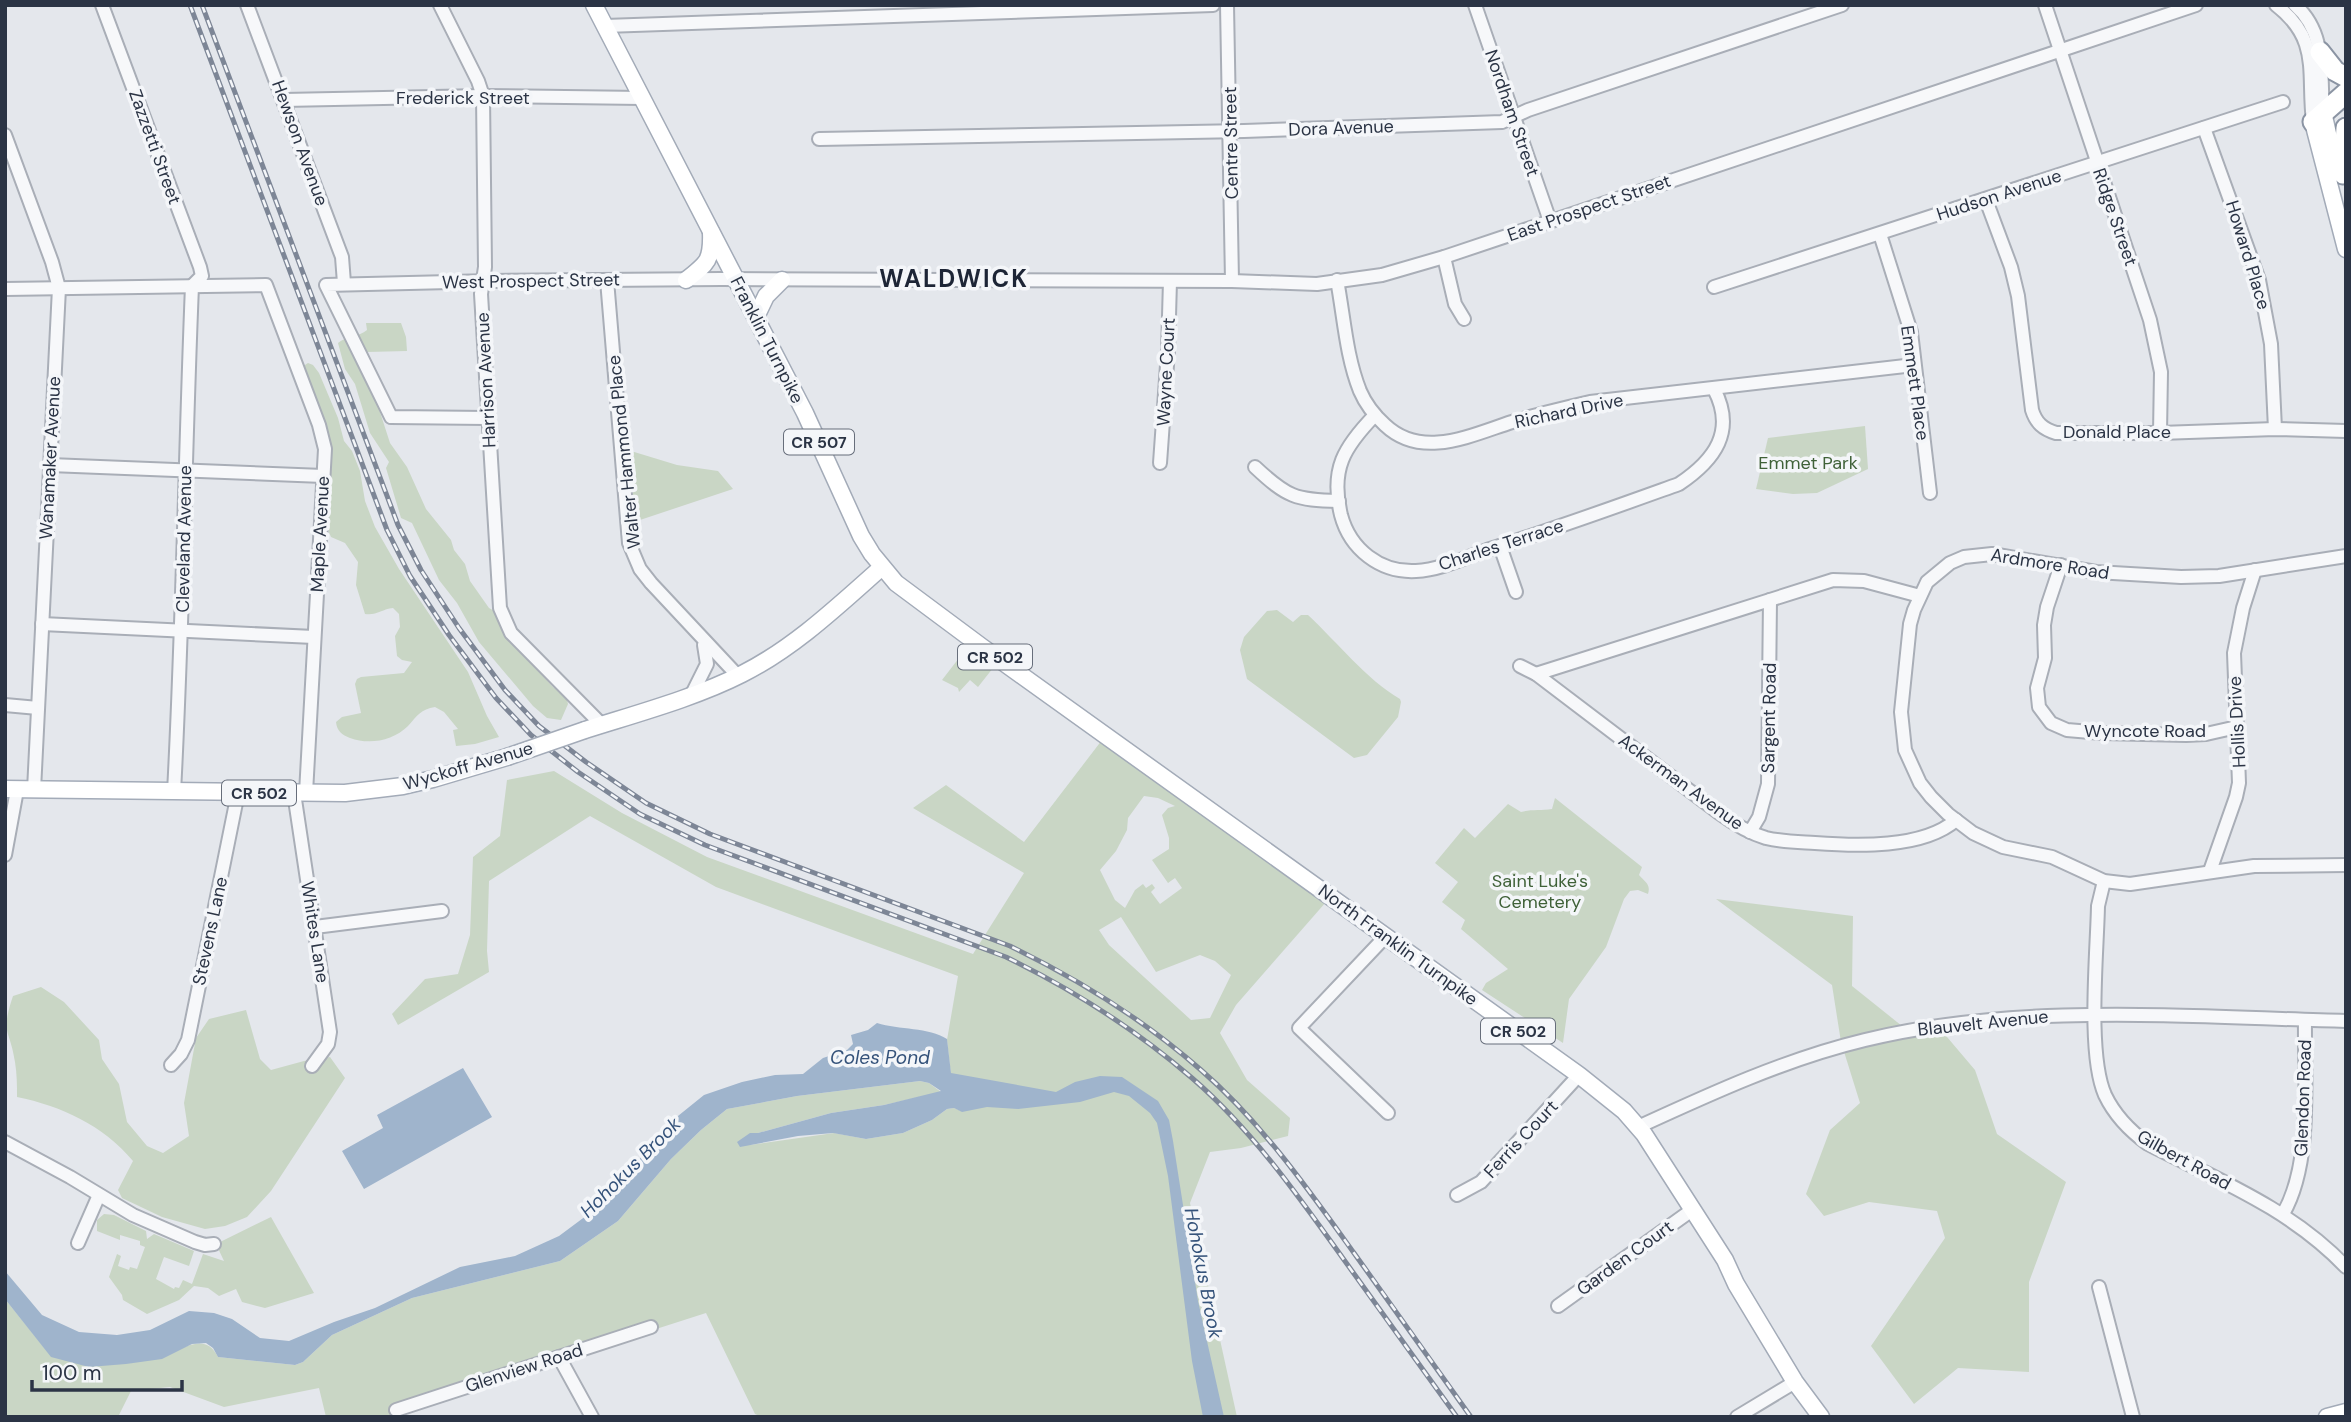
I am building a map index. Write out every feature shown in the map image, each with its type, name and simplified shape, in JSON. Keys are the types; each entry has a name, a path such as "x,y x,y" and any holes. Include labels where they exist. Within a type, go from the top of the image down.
{"highway":[{"path":"2320,52 2335,71 2346,77"},
{"path":"2318,117 2346,93"},
{"path":"2344,177 2346,128"}],"main road":[{"name":"Franklin Turnpike","path":"594,5 805,413 861,536 882,567 896,583 1113,741"},
{"path":"2318,117 2323,161 2346,249"},
{"path":"2318,117 2344,177"},
{"path":"2323,161 2346,208"},
{"path":"687,279 706,264 711,255 711,230"},
{"path":"756,317 766,296 782,280"},
{"name":"Wyckoff Avenue","path":"11,790 345,793 403,786 433,779 508,757 738,676 777,654 807,632 882,567"},
{"name":"North Franklin Turnpike","path":"1113,741 1580,1075 1615,1103 1639,1128 1658,1154 1796,1382 1821,1417"},
{"path":"2327,1417 2346,1412"}],"street":[{"name":"Zazzetti Street","path":"102,5 200,267 202,276 192,286"},
{"name":"Hewson Avenue","path":"247,5 342,257 344,283"},
{"name":"Harrison Avenue","path":"440,5 483,96 485,267 482,281 487,418 498,595 504,622 511,633 602,725"},
{"path":"605,26 846,11 1213,5"},
{"name":"Centre Street","path":"1227,5 1232,281"},
{"name":"Nordham Street","path":"1475,5 1550,221"},
{"name":"Dora Avenue","path":"819,139 1231,131 1502,122 1528,110 1842,5"},
{"name":"Ridge Street","path":"2045,5 2096,163 2138,281 2158,354 2161,372 2160,433"},
{"name":"East Prospect Street","path":"782,280 1232,281 1317,284 1382,275 1444,257 2196,5"},
{"path":"2276,5 2297,24 2306,42 2318,117"},
{"path":"2295,5 2314,28 2320,52 2318,117"},
{"name":"Frederick Street","path":"284,100 483,96 642,99"},
{"name":"Hudson Avenue","path":"1714,287 2283,102"},
{"name":"Howard Place","path":"2204,128 2259,280 2271,344 2274,429"},
{"name":"Wanamaker Avenue","path":"5,135 59,288 34,790"},
{"name":"Donald Place","path":"1986,200 2011,267 2018,296 2032,410 2041,426 2056,433 2274,429 2346,431"},
{"name":"Emmett Place","path":"1880,234 1911,332 1930,493"},
{"path":"1444,257 1455,304 1464,319"},
{"name":"Walter Hammond Place","path":"607,280 629,543 640,569 703,641 738,676"},
{"name":"West Prospect Street","path":"487,418 391,417 326,285 482,281 782,280"},
{"name":"Wayne Court","path":"1160,463 1170,281"},
{"name":"Richard Drive","path":"1337,281 1353,371 1360,391 1375,415 1389,429 1417,442 1435,443 1467,438 1590,402 1914,365"},
{"name":"Maple Avenue","path":"192,286 266,285 323,437 314,637 300,793"},
{"path":"5,289 192,286"},
{"name":"Cleveland Avenue","path":"174,792 183,631 184,470 192,286"},
{"name":"Charles Terrace","path":"1375,415 1345,450 1338,479 1339,501 1345,525 1354,544 1363,553 1385,566 1416,571 1500,546 1679,484 1693,475 1713,453 1725,420 1714,389"},
{"path":"50,465 323,477"},
{"path":"1255,467 1298,499 1339,501"},
{"path":"1500,546 1516,592"},
{"name":"Ardmore Road","path":"1920,596 1937,571 1964,557 1992,554 2127,575 2181,577 2219,576 2346,556"},
{"name":"Wyncote Road","path":"2061,565 2047,607 2045,658 2038,688 2039,707 2051,723 2067,730 2186,735 2237,727"},
{"name":"Hollis Drive","path":"2210,872 2239,783 2234,653 2243,608 2255,570"},
{"path":"1536,674 1816,584 1849,579 1864,581 1920,596 1910,624 1901,712 1905,750 1920,783 1931,797 1973,833 2003,847 2052,858 2104,881 2130,884 2267,865 2346,865"},
{"name":"Sargent Road","path":"1750,832 1759,817 1768,784 1770,600"},
{"path":"42,624 314,637"},
{"path":"692,694 707,664 703,641"},
{"name":"Ackerman Avenue","path":"1520,666 1536,674 1719,813 1750,832 1783,842 1861,846 1911,839 1940,831 1955,820"},
{"path":"5,705 38,708"},
{"path":"5,855 11,790"},
{"name":"Stevens Lane","path":"171,1065 188,1040 238,793"},
{"name":"Whites Lane","path":"300,793 330,1032 328,1044 312,1066"},
{"name":"Gilbert Road","path":"2104,881 2098,906 2097,1064 2100,1080 2113,1110 2123,1123 2148,1144 2283,1214 2346,1267"},
{"path":"315,927 442,911"},
{"path":"1386,936 1299,1027 1388,1113"},
{"name":"Blauvelt Avenue","path":"1639,1128 1754,1075 1820,1052 1922,1028 2003,1017 2049,1015 2346,1021"},
{"name":"Glendon Road","path":"2283,1214 2295,1188 2303,1151 2305,1020"},
{"name":"Ferris Court","path":"1457,1195 1481,1182 1580,1075"},
{"path":"5,1142 132,1215 205,1245 215,1244"},
{"path":"78,1244 99,1195"},
{"name":"Garden Court","path":"1558,1306 1692,1210"},
{"path":"2099,1287 2133,1417"},
{"name":"Glenview Road","path":"396,1410 651,1327"},
{"path":"559,1357 592,1417"},
{"path":"1737,1417 1796,1382"}],"green space":[{"path":"366,323 401,323 407,351 367,352 364,375 390,443 407,467 426,509 451,540 454,550 465,564 470,581 489,608 498,613 533,665 553,687 566,696 568,704 561,720 547,718 533,706 479,642 457,603 439,580 412,523 401,518 386,468 389,462 370,433 355,384 345,369 338,343 367,330"},
{"path":"308,363 319,373 338,418 344,441 352,451 375,527 399,569 468,672 499,737 456,746 453,730 458,729 444,712 435,707 423,711 402,731 380,740 357,740 345,736 337,728 336,722 342,717 361,713 355,684 357,679 404,673 412,662 397,656 395,636 400,627 399,614 393,608 365,614 356,585 358,562 345,543 331,537 324,521 326,481 302,367"},
{"name":"Emmet Park","path":"1865,426 1868,469 1817,493 1793,494 1756,489 1768,438"},
{"path":"631,451 677,465 718,471 733,489 634,522"},
{"path":"1277,610 1293,622 1301,615 1308,615 1364,671 1400,699 1398,717 1367,755 1354,758 1247,679 1240,650 1244,637 1267,611"},
{"path":"966,649 993,668 978,687 970,680 959,692 958,688 942,680"},
{"path":"1102,740 1326,902 1236,1005 1220,1033 1247,1080 1290,1118 1288,1136 1241,1148 1210,1152 1190,1203 1237,1417 762,1417 755,1414 706,1313 400,1411 399,1417 326,1417 319,1388 224,1407 170,1387 131,1391 118,1417 5,1417 5,1299 51,1356 180,1349 202,1344 211,1347 218,1357 295,1365 303,1362 332,1335 412,1298 560,1261 618,1221 671,1159 727,1109 797,1096 920,1081 929,1083 941,1092 831,1113 750,1133 750,1145 834,1133 866,1139 903,1133 932,1120 947,1109 961,1111 952,1084 947,1040 958,976 716,887 590,816 489,881 489,972 398,1025 392,1014 425,979 458,974 470,935 473,857 500,836 507,780 554,771 622,813 707,857 973,954 1024,873 913,808 946,785 1024,842","holes":["1144,796 1158,798 1175,806 1168,808 1162,815 1169,838 1169,849 1152,860 1168,883 1175,878 1182,888 1160,904 1151,892 1155,888 1152,884 1146,888 1143,884 1135,890 1125,908 1115,900 1100,870 1116,851 1127,830 1128,818","1121,917 1156,972 1200,955 1215,961 1231,975 1210,1018 1191,1020 1109,945 1099,930"]},
{"name":"Saint Luke's Cemetery","path":"1555,798 1642,867 1639,875 1649,888 1648,894 1638,890 1630,891 1624,899 1606,947 1569,999 1563,1043 1482,990 1486,983 1508,969 1461,929 1465,920 1442,902 1458,882 1435,863 1464,828 1475,838 1508,804 1521,812 1548,810 1552,809"},
{"path":"1716,899 1853,916 1852,986 1902,1026 1936,1024 1975,1070 1997,1134 2066,1182 2029,1282 2029,1372 1958,1368 1914,1404 1871,1346 1945,1238 1937,1211 1869,1202 1824,1216 1806,1194 1830,1130 1860,1103 1841,1042 1832,985"},
{"path":"41,987 64,1002 99,1040 102,1059 119,1084 127,1122 147,1146 163,1153 189,1136 184,1103 196,1038 209,1019 246,1010 260,1059 271,1070 330,1057 345,1078 271,1191 247,1217 225,1226 205,1229 162,1217 122,1198 118,1190 133,1161 108,1137 95,1127 65,1112 17,1097 16,1066 7,1031 7,1018 13,996"},
{"path":"104,1214 114,1215 146,1231 147,1239 154,1234 194,1251 189,1266 164,1257 156,1279 174,1289 179,1288 183,1280 192,1284 203,1254 224,1261 216,1244 271,1217 314,1293 265,1308 242,1302 236,1289 219,1296 208,1288 194,1286 179,1300 147,1314 123,1300 109,1277 117,1254 121,1256 118,1266 129,1270 130,1267 137,1269 145,1247 140,1245 140,1241 120,1235 120,1240 97,1231 97,1220"}],"water":[{"name":"Coles Pond","path":"877,1023 932,1032 947,1039 951,1073 1056,1092 1075,1082 1100,1076 1122,1077 1158,1101 1169,1120 1198,1301 1224,1417 1203,1417 1192,1361 1168,1176 1157,1123 1150,1113 1129,1096 1114,1092 1080,1102 1018,1109 987,1107 962,1112 954,1108 947,1109 932,1120 903,1133 866,1139 833,1133 798,1136 740,1147 737,1142 750,1133 831,1113 884,1105 941,1091 920,1081 797,1096 727,1109 671,1159 618,1221 560,1261 412,1298 332,1335 303,1362 295,1365 218,1357 206,1343 192,1344 162,1359 89,1367 51,1357 5,1299 5,1271 42,1315 79,1332 117,1335 150,1330 189,1311 214,1313 232,1319 260,1338 289,1341 375,1308 460,1267 515,1256 559,1236 598,1207 673,1120 704,1095 742,1082 775,1075 803,1074 823,1058 847,1050 853,1044 851,1035 868,1030"},
{"path":"463,1068 492,1117 364,1189 342,1151 383,1128 377,1115"}],"railway":[{"path":"190,5 387,530 410,576 449,635 496,698 531,735 578,772 640,814 705,845 1006,957 1080,997 1148,1043 1214,1098 1254,1140 1308,1210 1457,1417"},
{"path":"202,5 398,525 421,570 459,628 505,690 539,726 646,803 710,834 1010,946 1086,987 1157,1034 1223,1090 1283,1157 1471,1417"}],"district":[{"name":"WALDWICK","path":"954,279"}],"water label":[{"name":"Hohokus Brook","path":"630,1167"},
{"name":"Hohokus Brook","path":"1204,1273"}]}
